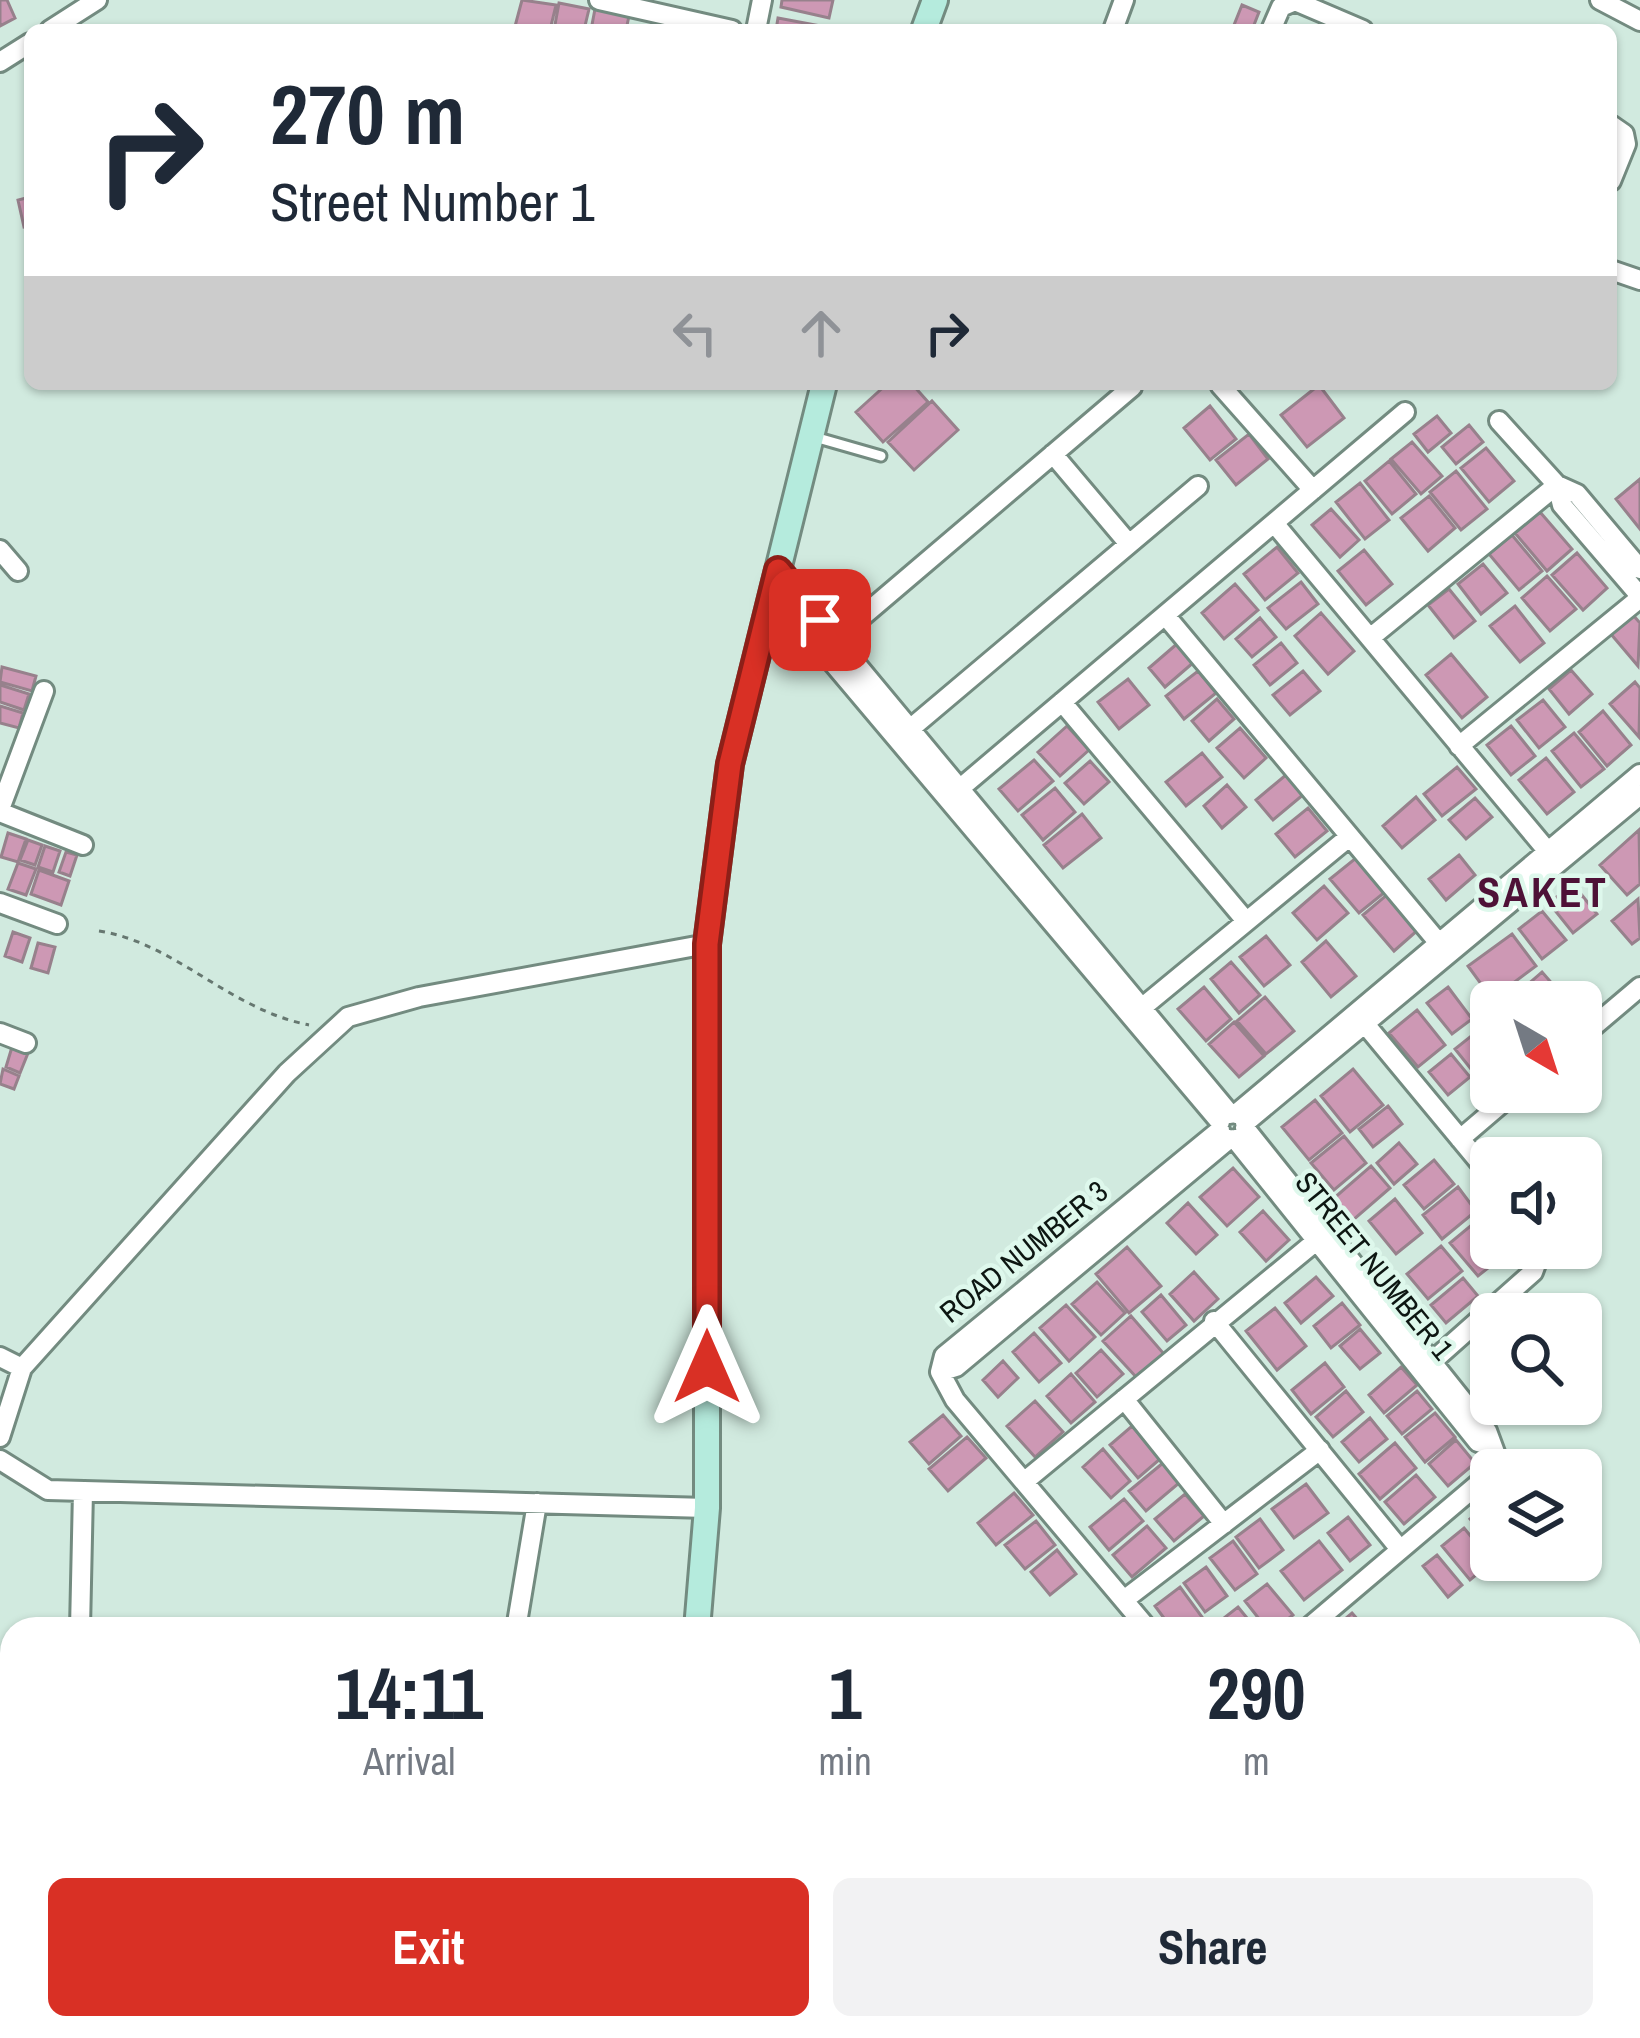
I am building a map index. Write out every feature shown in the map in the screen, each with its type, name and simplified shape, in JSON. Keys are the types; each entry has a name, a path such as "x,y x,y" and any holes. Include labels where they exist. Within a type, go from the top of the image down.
{"street":[{"path":"60,24 98,0"},
{"path":"599,0 644,20 679,24"},
{"path":"1600,0 1640,22"},
{"path":"1274,24 1281,7 1294,1 1350,24"},
{"path":"1617,129 1626,144 1617,166"},
{"path":"698,1617 707,1508 707,944 730,764 822,390"},
{"path":"829,645 1128,390"},
{"path":"1224,390 1313,490"},
{"path":"954,794 1405,412"},
{"path":"1498,422 1557,485 1577,494 1640,569"},
{"path":"1052,454 1129,544"},
{"path":"1459,746 1640,597 1562,505 1557,485"},
{"path":"1370,638 1557,485"},
{"path":"910,729 1198,486"},
{"path":"1274,523 1553,857"},
{"path":"0,550 18,571"},
{"name":"STREET NUMBER 1","path":"775,581 1232,1126 1426,1368 1487,1431 1492,1449"},
{"path":"1166,615 1443,948"},
{"name":"STREET NUMBER 1","path":"829,645 910,729 954,794 1144,1006 1232,1126"},
{"path":"44,691 0,810 83,844"},
{"path":"1062,702 1246,921"},
{"name":"ROAD NUMBER 3","path":"1025,1481 956,1400 940,1372 956,1367 1232,1126 1553,857 1640,774"},
{"name":"ROAD NUMBER 3","path":"1553,857 1640,795"},
{"path":"1144,1006 1348,837"},
{"path":"0,903 57,924"},
{"path":"0,1436 22,1368 272,1090 348,1017 418,997 707,944"},
{"name":"ROAD NUMBER 3","path":"1232,1126 1365,1024 1443,948"},
{"path":"1602,1020 1640,988"},
{"path":"1365,1024 1470,1151"},
{"path":"0,1033 26,1043"},
{"path":"1460,1139 1490,1113"},
{"path":"1138,1617 1025,1481 1322,1236"},
{"path":"1426,1368 1535,1269"},
{"path":"1214,1322 1400,1548"},
{"path":"0,1357 22,1368"},
{"path":"1124,1399 1224,1524"},
{"path":"1124,1600 1320,1450"},
{"path":"0,1460 47,1490 707,1508"},
{"path":"1321,1617 1470,1490"},
{"path":"80,1617 83,1491"},
{"path":"518,1617 538,1503"}],"lane":[{"path":"811,436 881,455"}],"path":[{"path":"99,931 177,961 244,1006 334,1029"}],"building":[{"path":"0,0 7,0 15,18 0,26"},
{"path":"522,0 556,5 551,24 516,24"},
{"path":"782,0 833,0 829,18 781,7"},
{"path":"559,3 589,9 585,24 555,24"},
{"path":"1242,5 1259,12 1254,24 1234,24"},
{"path":"595,9 629,16 627,24 592,24"},
{"path":"778,18 810,24 777,24"},
{"path":"880,390 917,390 928,402 883,442 856,412"},
{"path":"1313,390 1323,390 1344,418 1307,447 1281,415"},
{"path":"932,401 958,430 914,470 888,442"},
{"path":"1210,406 1236,439 1210,460 1184,428"},
{"path":"1437,416 1451,433 1428,452 1414,434"},
{"path":"1469,425 1483,442 1456,464 1442,447"},
{"path":"1249,434 1268,459 1236,485 1216,460"},
{"path":"1412,442 1442,476 1421,494 1391,459"},
{"path":"1486,448 1514,481 1489,502 1461,468"},
{"path":"1389,461 1416,494 1392,514 1365,481"},
{"path":"1456,471 1487,509 1461,530 1430,492"},
{"path":"1640,479 1640,529 1616,499"},
{"path":"1360,483 1389,520 1365,539 1336,502"},
{"path":"1429,496 1455,528 1428,551 1401,518"},
{"path":"1331,509 1359,540 1340,557 1312,525"},
{"path":"1540,512 1572,549 1547,571 1515,533"},
{"path":"1512,535 1542,571 1519,590 1489,554"},
{"path":"1277,547 1298,573 1265,600 1244,574"},
{"path":"1364,550 1392,584 1366,605 1338,571"},
{"path":"1577,553 1607,588 1583,610 1552,575"},
{"path":"1483,564 1507,593 1481,614 1458,584"},
{"path":"1547,576 1576,609 1550,631 1522,598"},
{"path":"1301,582 1318,604 1286,629 1268,608"},
{"path":"1235,584 1258,610 1224,639 1202,613"},
{"path":"1449,589 1475,621 1454,638 1428,605"},
{"path":"1515,606 1544,643 1520,662 1490,626"},
{"path":"1321,613 1354,651 1328,674 1295,636"},
{"path":"1633,615 1640,623 1638,666 1610,633"},
{"path":"1260,618 1276,637 1252,657 1236,639"},
{"path":"1178,643 1194,662 1165,687 1149,668"},
{"path":"1281,643 1297,663 1270,685 1254,665"},
{"path":"1451,654 1487,697 1462,718 1426,675"},
{"path":"2,667 36,676 32,691 0,682"},
{"path":"1571,670 1592,694 1569,714 1549,689"},
{"path":"1198,671 1216,693 1184,719 1166,696"},
{"path":"1303,671 1320,691 1290,715 1273,695"},
{"path":"1128,679 1149,705 1119,729 1098,702"},
{"path":"1635,682 1640,688 1639,737 1610,704"},
{"path":"0,685 29,694 24,710 0,702"},
{"path":"1217,699 1234,719 1209,741 1192,721"},
{"path":"1543,700 1565,727 1539,748 1517,720"},
{"path":"0,706 23,713 19,728 0,723"},
{"path":"1603,711 1631,745 1607,766 1579,732"},
{"path":"1067,726 1089,750 1060,776 1038,752"},
{"path":"1511,726 1535,756 1511,775 1487,745"},
{"path":"1240,728 1266,758 1244,778 1217,748"},
{"path":"1574,733 1604,769 1581,787 1552,751"},
{"path":"1202,753 1222,777 1186,806 1166,782"},
{"path":"1546,758 1574,792 1547,814 1519,780"},
{"path":"1034,760 1053,781 1018,811 999,789"},
{"path":"1090,761 1109,782 1084,804 1065,783"},
{"path":"1457,767 1476,789 1442,816 1424,794"},
{"path":"1287,774 1304,794 1273,820 1256,800"},
{"path":"1227,785 1246,807 1222,828 1204,806"},
{"path":"1055,788 1075,812 1043,840 1022,815"},
{"path":"1416,797 1435,820 1402,848 1383,826"},
{"path":"1475,798 1492,817 1466,839 1449,820"},
{"path":"1308,808 1327,831 1295,857 1276,834"},
{"path":"1082,814 1101,838 1063,868 1044,845"},
{"path":"1639,830 1640,884 1627,895 1600,865"},
{"path":"8,833 26,839 18,862 1,857"},
{"path":"28,840 42,845 35,865 20,860"},
{"path":"45,846 60,851 53,872 38,867"},
{"path":"66,852 77,855 70,876 59,872"},
{"path":"1459,855 1475,875 1446,900 1429,879"},
{"path":"1356,858 1385,892 1359,913 1330,879"},
{"path":"18,863 36,869 26,895 8,889"},
{"path":"39,870 69,881 61,905 31,894"},
{"path":"1573,884 1597,914 1573,933 1549,903"},
{"path":"1324,886 1348,913 1317,940 1293,913"},
{"path":"1389,893 1419,929 1394,951 1363,915"},
{"path":"1638,899 1640,938 1632,944 1612,921"},
{"path":"1542,911 1566,940 1542,959 1519,929"},
{"path":"13,932 30,938 22,962 5,956"},
{"path":"1512,934 1536,966 1516,981 1479,981 1468,966"},
{"path":"1266,936 1290,965 1264,986 1240,957"},
{"path":"1326,941 1356,976 1331,997 1302,962"},
{"path":"38,943 55,947 48,973 31,968"},
{"path":"1231,962 1260,995 1239,1013 1211,979"},
{"path":"1204,987 1231,1019 1206,1041 1178,1009"},
{"path":"1448,987 1470,1020 1452,1034 1427,1003"},
{"path":"1265,997 1294,1031 1266,1054 1237,1021"},
{"path":"1417,1010 1445,1045 1418,1067 1389,1033"},
{"path":"1234,1022 1264,1056 1239,1077 1209,1044"},
{"path":"1470,1037 1470,1068 1455,1049"},
{"path":"12,1047 28,1053 20,1073 6,1067"},
{"path":"1451,1054 1470,1077 1448,1095 1429,1072"},
{"path":"3,1069 19,1076 14,1089 0,1084"},
{"path":"1353,1069 1383,1105 1350,1132 1321,1096"},
{"path":"1315,1100 1342,1133 1309,1160 1282,1127"},
{"path":"1388,1106 1402,1124 1373,1147 1359,1129"},
{"path":"1344,1136 1366,1163 1334,1190 1311,1163"},
{"path":"1399,1143 1417,1164 1394,1184 1377,1163"},
{"path":"1434,1160 1454,1184 1424,1209 1404,1185"},
{"path":"1371,1166 1390,1188 1352,1221 1333,1199"},
{"path":"1233,1168 1259,1197 1227,1226 1200,1197"},
{"path":"1458,1187 1470,1203 1470,1216 1442,1239 1423,1215"},
{"path":"1395,1199 1422,1233 1396,1254 1369,1221"},
{"path":"1188,1203 1217,1235 1196,1254 1167,1223"},
{"path":"1263,1211 1289,1240 1266,1261 1240,1232"},
{"path":"1470,1226 1470,1267 1450,1243"},
{"path":"1441,1246 1462,1271 1428,1299 1407,1274"},
{"path":"1127,1247 1161,1286 1129,1313 1096,1274"},
{"path":"1194,1272 1218,1299 1194,1321 1170,1294"},
{"path":"1316,1277 1333,1296 1301,1323 1285,1303"},
{"path":"1463,1278 1476,1293 1470,1293 1470,1303 1446,1323 1431,1305"},
{"path":"1097,1282 1125,1313 1101,1335 1072,1304"},
{"path":"1161,1295 1186,1325 1167,1341 1142,1312"},
{"path":"1342,1303 1360,1325 1331,1348 1314,1326"},
{"path":"1066,1305 1095,1337 1069,1361 1040,1328"},
{"path":"1275,1308 1306,1346 1277,1370 1246,1331"},
{"path":"1131,1316 1164,1354 1137,1378 1103,1341"},
{"path":"1360,1329 1380,1353 1360,1369 1340,1346"},
{"path":"1034,1333 1061,1363 1039,1382 1013,1352"},
{"path":"1101,1350 1123,1374 1097,1397 1076,1373"},
{"path":"1003,1361 1018,1378 998,1397 983,1380"},
{"path":"1325,1363 1344,1387 1311,1414 1292,1390"},
{"path":"1401,1367 1417,1385 1384,1413 1369,1395"},
{"path":"1071,1374 1095,1402 1071,1423 1047,1396"},
{"path":"1346,1391 1363,1412 1333,1437 1316,1417"},
{"path":"1417,1391 1432,1409 1402,1434 1387,1416"},
{"path":"1035,1401 1063,1432 1035,1457 1007,1426"},
{"path":"1435,1413 1455,1437 1425,1462 1405,1437"},
{"path":"943,1415 961,1436 929,1464 910,1442"},
{"path":"1370,1418 1387,1439 1359,1462 1342,1442"},
{"path":"1132,1426 1160,1459 1138,1478 1110,1445"},
{"path":"967,1437 986,1458 948,1491 929,1469"},
{"path":"1456,1440 1470,1457 1470,1467 1448,1486 1429,1464"},
{"path":"1395,1443 1416,1468 1380,1499 1359,1474"},
{"path":"1103,1449 1130,1481 1111,1498 1083,1467"},
{"path":"1163,1463 1179,1483 1146,1511 1129,1491"},
{"path":"1416,1475 1435,1497 1404,1524 1385,1502"},
{"path":"1306,1484 1328,1513 1294,1538 1272,1509"},
{"path":"1014,1493 1033,1515 996,1545 978,1523"},
{"path":"1185,1494 1204,1516 1174,1541 1155,1519"},
{"path":"1124,1499 1143,1521 1109,1550 1090,1527"},
{"path":"1348,1517 1370,1545 1350,1561 1328,1533"},
{"path":"1260,1519 1283,1550 1259,1568 1236,1537"},
{"path":"1036,1521 1055,1545 1025,1569 1005,1545"},
{"path":"1147,1526 1166,1548 1132,1577 1113,1555"},
{"path":"1464,1528 1470,1535 1470,1580 1442,1546"},
{"path":"1233,1541 1257,1574 1235,1590 1210,1558"},
{"path":"1319,1541 1342,1570 1304,1600 1281,1571"},
{"path":"1057,1550 1076,1574 1050,1595 1031,1572"},
{"path":"1437,1555 1462,1585 1448,1597 1423,1566"},
{"path":"1206,1567 1227,1596 1205,1612 1184,1583"},
{"path":"1267,1584 1293,1615 1258,1617 1245,1601"},
{"path":"1180,1587 1202,1617 1163,1617 1155,1606"},
{"path":"1238,1607 1246,1617 1225,1617"}],"district":[{"name":"SAKET","path":"1543,892"}],"route":[{"path":"707,1367 707,944 730,764 778,570 820,620"}]}
